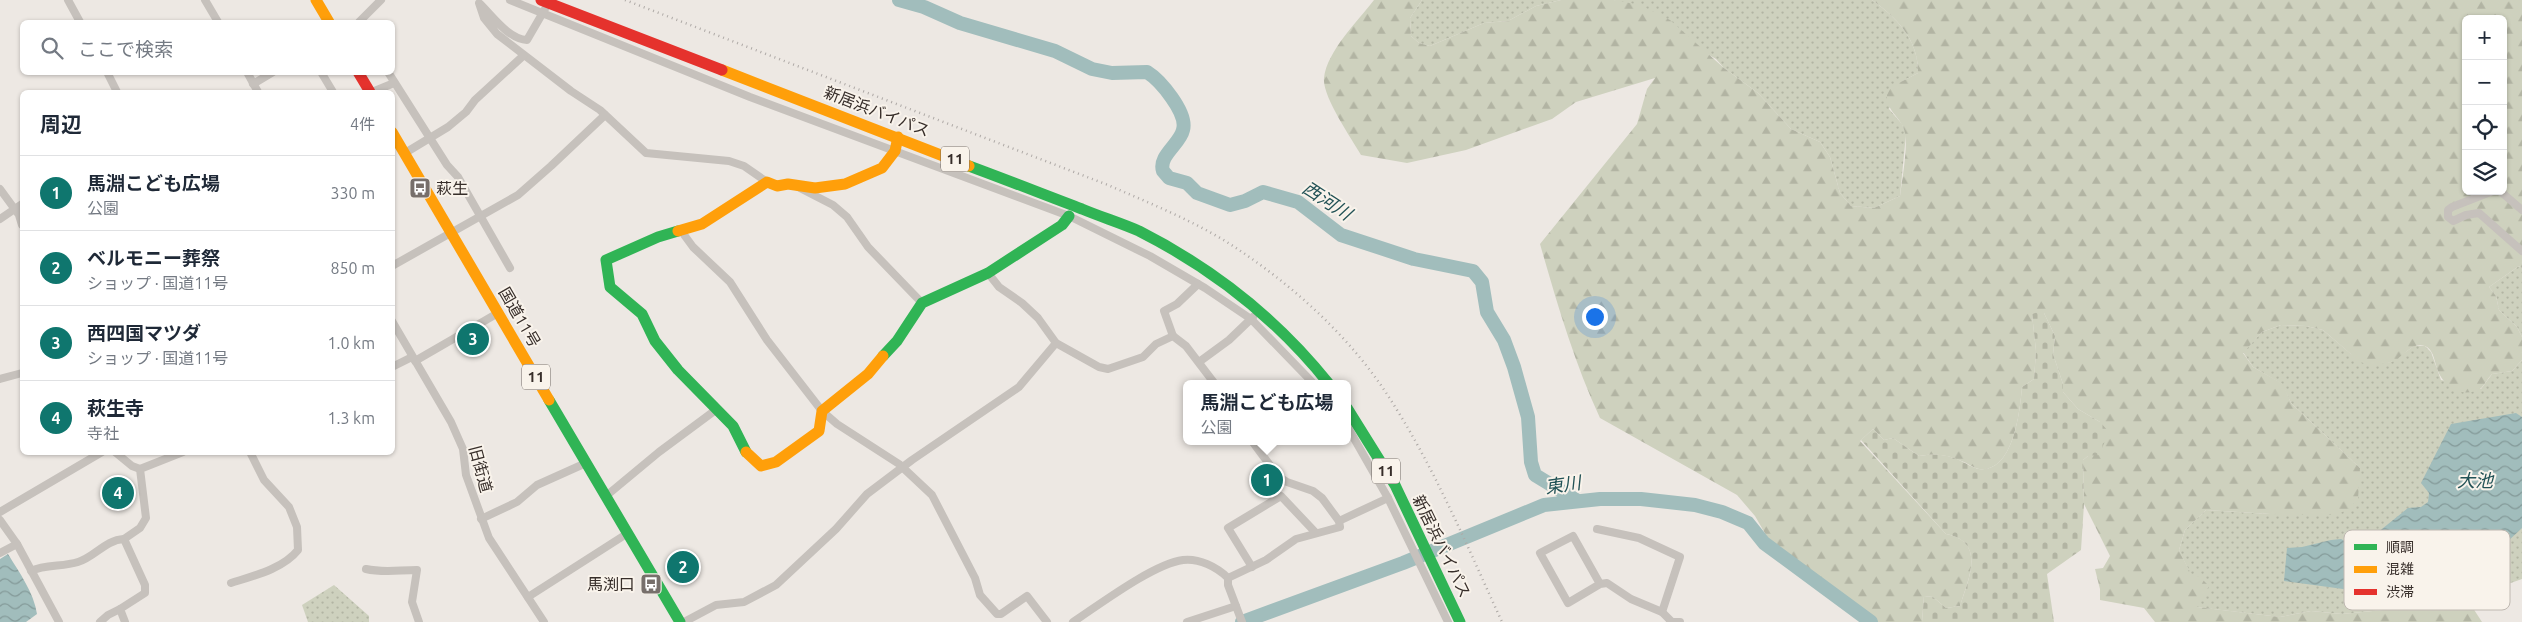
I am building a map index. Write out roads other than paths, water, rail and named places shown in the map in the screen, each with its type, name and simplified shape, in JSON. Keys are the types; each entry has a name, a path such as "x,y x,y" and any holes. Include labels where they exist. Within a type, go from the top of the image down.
{"main road":[{"path":"316,0 328,20"},
{"name":"新居浜バイパス","path":"550,4 898,137 1138,232 1210,273 1260,311 1312,361 1326,380"},
{"path":"360,75 370,90"},
{"name":"国道11号","path":"395,137 680,622"},
{"path":"898,137 895,151 882,168 845,184 816,188 777,186 767,182 702,224 682,232 658,237 611,256 606,260 607,278 610,287 642,314 655,341 678,370 733,426 748,456 761,466 776,462 819,432 822,411 868,374 897,340 922,302 988,274 1062,225 1069,216"},
{"name":"新居浜バイパス","path":"1351,413 1366,434 1430,572 1460,622"}],"street":[{"path":"68,0 79,20"},
{"path":"205,0 217,20"},
{"path":"361,20 381,0"},
{"path":"510,0 550,4 750,97 1069,216 1150,256 1198,284 1251,319 1310,380"},
{"path":"476,2 510,34 520,40 527,40 550,4"},
{"path":"476,2 484,18 496,34 523,56 605,115 646,153 728,161 744,166 767,182"},
{"path":"405,153 466,112 475,100 516,65 523,56"},
{"path":"108,75 116,90"},
{"path":"248,75 257,90"},
{"path":"253,84 268,75"},
{"path":"324,75 332,90"},
{"path":"390,75 447,165 458,176 510,268"},
{"path":"376,90 394,83"},
{"path":"395,264 518,195 605,115"},
{"path":"797,186 800,190 833,205 847,217 868,247 922,302"},
{"path":"0,188 15,208 20,220"},
{"path":"2483,195 2452,207 2448,210 2448,217 2453,221 2479,212 2522,251"},
{"path":"2505,195 2522,210"},
{"path":"0,219 20,205"},
{"path":"682,232 693,247 730,282 767,340 822,411 837,424 903,468 932,495 975,578 980,595 997,614 1001,614 1027,596 1047,622"},
{"path":"988,274 999,287 1022,303 1038,318 1056,343 1063,349 1108,369 1144,357 1156,344 1173,336"},
{"path":"1198,284 1177,304 1164,311 1173,336 1186,346 1212,380"},
{"path":"1199,362 1229,340 1260,311"},
{"path":"395,366 413,359 498,313"},
{"name":"旧街道","path":"395,326 451,422 463,449 466,474 489,538 544,622"},
{"path":"680,622 716,605 744,602 776,584 836,529 867,494 1020,387 1056,343"},
{"path":"0,379 20,374"},
{"path":"606,496 659,452 717,408"},
{"path":"1351,433 1388,498 1415,538"},
{"path":"1228,578 1252,567 1296,539 1315,532 1340,527 1339,521 1317,494 1287,482 1275,474 1255,445"},
{"path":"0,512 97,455"},
{"path":"119,455 132,466 140,469 175,455"},
{"path":"231,583 266,571 294,555 298,550 297,527 289,507 264,480 252,455"},
{"path":"481,519 517,502 537,485 586,463"},
{"path":"31,571 38,568 49,568 78,562 112,541 124,539 140,528 146,518 140,469"},
{"path":"1252,567 1228,528 1281,496 1315,532"},
{"path":"1339,521 1388,498"},
{"path":"0,520 17,544 59,622"},
{"path":"1597,529 1639,538 1680,557 1662,612"},
{"path":"528,597 628,533"},
{"path":"1600,584 1573,536 1540,552 1568,603 1600,584 1606,583 1630,599 1662,612 1670,622 1680,622"},
{"path":"100,622 108,614 146,593 145,585 124,539"},
{"path":"0,553 17,544"},
{"path":"1073,622 1151,573 1183,560 1192,560 1217,568 1228,578 1228,585 1242,622"},
{"path":"366,569 381,573 394,570 417,570 412,602 419,622"},
{"path":"1430,572 1448,622"},
{"path":"120,609 125,622"},
{"path":"1187,622 1236,609"}],"water":[{"name":"大池","path":"2516,413 2522,417 2522,528 2510,539 2510,530 2381,530 2408,508 2421,507 2428,502 2429,493 2421,483 2451,424"},
{"name":"大池","path":"2341,539 2344,540 2344,589 2284,581 2287,548"},
{"path":"8,554 33,598 37,614 26,622 0,622 0,559"}],"waterway":[{"name":"西河川","path":"899,0 924,7 960,23 1055,51 1092,69 1112,73 1147,72 1159,82 1172,98 1183,123 1181,135 1166,155 1162,166 1163,171 1169,178 1187,183 1197,193 1230,205 1245,201 1263,192 1298,202 1341,235 1414,259 1473,271 1482,282 1487,312 1504,340 1514,367 1528,417 1531,462 1535,475 1576,500"},
{"name":"東川","path":"1242,622 1403,563 1544,505 1600,499 1641,499 1695,505 1722,512 1748,523 1764,543 1871,622"}],"railway":[{"path":"625,0 1108,185 1201,227 1253,260 1320,314 1359,356 1392,402 1437,482 1502,622"}],"place":[{"name":"萩生","path":"420,188"},
{"name":"西四国マツダ","path":"473,339"},
{"name":"馬淵こども広場","path":"1267,480"},
{"name":"萩生寺","path":"118,493"},
{"name":"ベルモニー葬祭","path":"683,567"},
{"name":"馬渕口","path":"651,584"}]}
